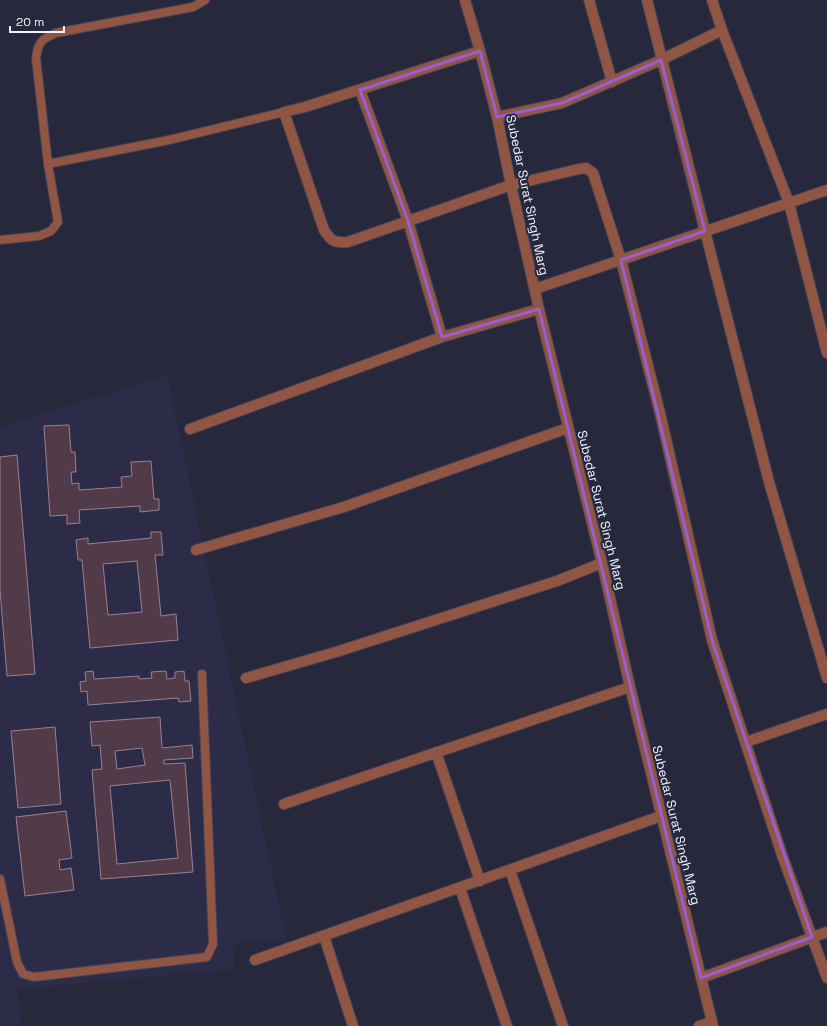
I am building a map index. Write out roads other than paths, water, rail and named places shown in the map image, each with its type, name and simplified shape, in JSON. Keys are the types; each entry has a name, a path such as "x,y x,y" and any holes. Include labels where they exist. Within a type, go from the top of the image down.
{"street":[{"name":"Subedar Surat Singh Marg","path":"465,0 498,117 511,185 535,290 712,1024"},
{"path":"589,0 612,82"},
{"path":"647,0 769,482 827,678"},
{"path":"712,0 722,30 789,203 827,353"},
{"path":"498,117 562,103 661,60 722,30"},
{"path":"480,51 360,90 284,112 324,230 330,240 340,243 348,242 511,185 579,169 590,169 593,173 621,260 660,413 712,640 782,855 827,978"},
{"path":"360,90 408,220 442,337"},
{"path":"535,290 827,190"},
{"path":"190,429 442,337 540,309"},
{"path":"196,550 344,507 568,428"},
{"path":"246,678 351,647 557,581 602,563"},
{"path":"284,804 630,687"},
{"path":"746,742 827,714"},
{"path":"436,752 480,881"},
{"path":"256,960 662,816"},
{"path":"510,870 562,1026"},
{"path":"460,888 507,1026"},
{"path":"701,978 827,932"},
{"path":"324,936 353,1026"},
{"path":"699,1026 712,1024"}],"lane":[{"path":"0,240 39,236 51,231 58,222 48,164 36,58 38,47 46,38 56,33 193,7 204,2 205,0"},
{"path":"48,164 169,140 284,112"},
{"path":"0,879 17,962 23,974 34,977 207,957 214,944 202,674"}]}
